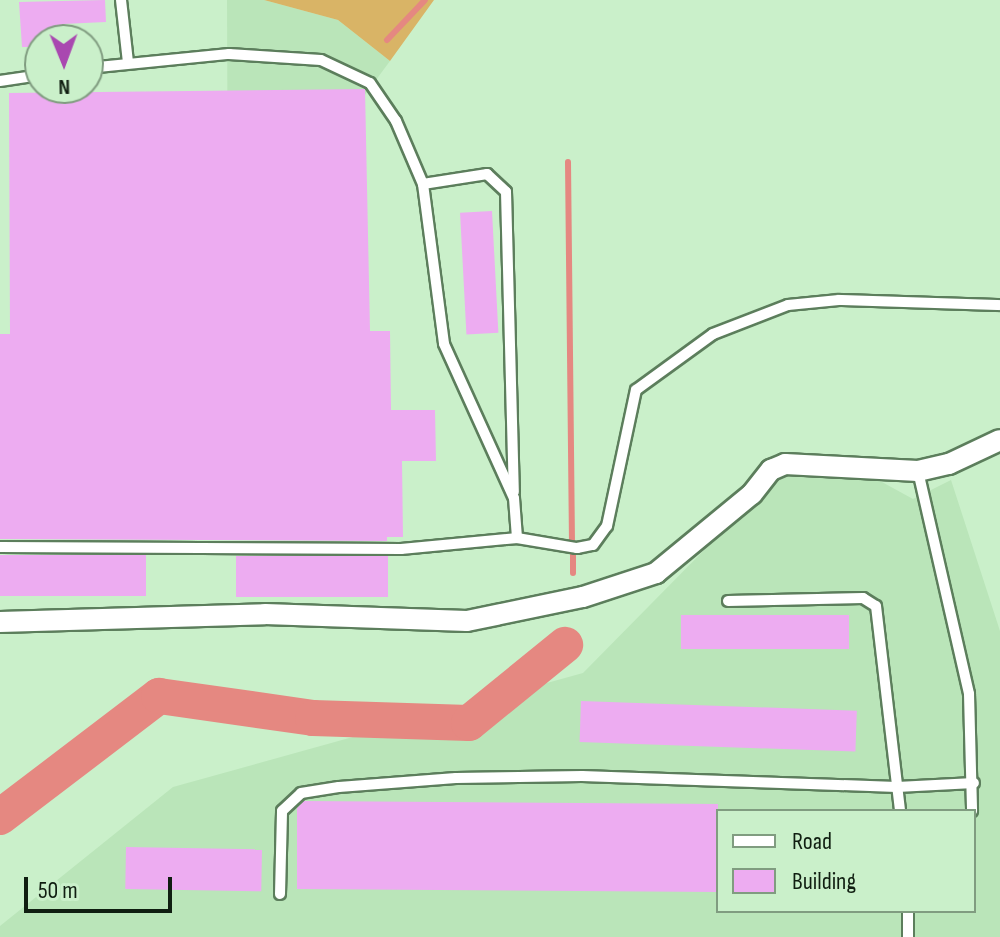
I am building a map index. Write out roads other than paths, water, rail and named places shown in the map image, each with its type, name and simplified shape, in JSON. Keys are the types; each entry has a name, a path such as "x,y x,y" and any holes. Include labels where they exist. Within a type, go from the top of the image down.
{"street":[{"path":"0,622 265,614 467,621 583,597 656,573 785,464 918,471 949,464 1000,440"}],"lane":[{"path":"121,0 128,62"},
{"path":"104,66 229,54 321,60 370,83 396,121 423,184 444,344 514,498"},
{"path":"0,81 24,77"},
{"path":"423,184 487,174 506,192 517,538"},
{"path":"0,547 401,549 517,538 577,548 593,545 607,526 636,390 713,334 800,304 1000,305"},
{"path":"918,471 969,694 974,783 972,809"},
{"path":"728,601 863,598 876,606 900,809"},
{"path":"280,894 282,811 301,793 487,777 682,778 897,787 974,783"},
{"path":"907,913 908,937"}],"waterway":[{"path":"387,40 425,0"},
{"path":"568,162 572,541"},
{"path":"573,551 573,573"},
{"path":"0,817 159,696 313,718 469,723 565,645"}]}
